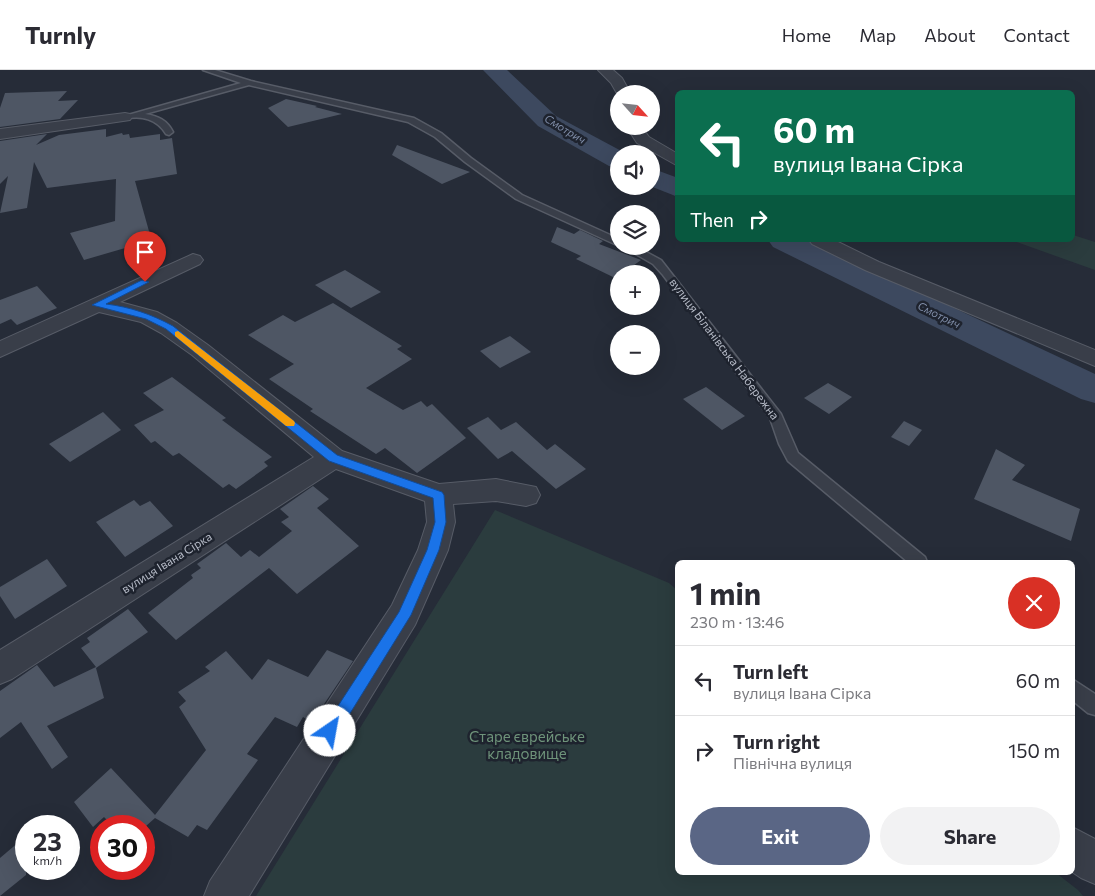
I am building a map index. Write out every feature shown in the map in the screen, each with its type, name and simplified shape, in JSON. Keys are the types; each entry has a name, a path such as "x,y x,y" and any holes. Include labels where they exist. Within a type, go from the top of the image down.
{"street":[{"path":"605,70 619,85"},
{"path":"0,134 125,117"},
{"path":"639,135 642,140 675,160"},
{"path":"823,242 872,266 1095,359"},
{"path":"0,350 193,260"},
{"path":"96,305 122,309 149,317 169,328 333,458 438,495 496,490 526,496"},
{"name":"вулиця Івана Сірка","path":"0,668 333,458"},
{"path":"225,896 404,615 433,550 440,522 438,495"},
{"path":"1075,849 1095,864"}],"lane":[{"path":"206,70 411,120 438,135 468,160 519,197 610,239"},
{"path":"125,117 250,82"},
{"path":"125,117 144,116 157,119 165,124 169,132"},
{"name":"вулиця Біланівська Набережна","path":"644,255 657,262 667,273 776,417 793,457 917,560"},
{"path":"1075,690 1095,706"}],"green space":[{"path":"1075,236 1095,242 1095,270 1017,242 1075,242"},
{"name":"Старе єврейське кладовище","path":"495,510 669,583 675,588 675,875 1059,875 1083,896 256,896"}],"building":[{"path":"67,91 58,101 78,100 60,119 0,127 0,108 5,93"},
{"path":"286,99 342,114 288,127 268,108"},
{"path":"106,129 106,137 122,133 123,135 129,134 130,138 160,134 160,140 172,138 177,174 135,181 152,242 84,260 70,233 115,221 116,179 47,188 34,162 27,208 0,213 8,176 0,184 0,141 47,134 36,145 59,135"},
{"path":"397,145 470,172 442,184 392,155"},
{"path":"557,227 574,234 580,230 603,241 599,244 610,248 610,255 628,255 641,260 634,265 610,265 610,276 576,259 581,256 551,242"},
{"path":"345,270 381,292 351,308 315,285"},
{"path":"37,286 57,308 17,325 11,319 0,324 0,300"},
{"path":"333,303 402,346 397,349 412,359 366,388 403,410 421,401 427,407 432,404 466,438 417,473 385,448 376,454 310,411 313,409 269,379 294,364 248,335 283,315 295,322"},
{"path":"510,336 531,352 500,368 480,351"},
{"path":"172,377 226,418 222,420 272,457 264,462 268,466 236,489 229,484 223,488 179,453 173,456 155,441 151,443 134,425 164,410 143,393"},
{"path":"828,383 852,397 829,414 804,398"},
{"path":"706,387 745,416 722,430 683,399"},
{"path":"103,412 121,430 70,462 49,444"},
{"path":"488,417 501,430 516,422 547,450 555,444 586,469 556,489 512,451 498,459 467,428"},
{"path":"904,421 922,430 909,446 891,437"},
{"path":"996,449 1025,465 1012,480 1080,509 1071,541 974,499"},
{"path":"313,486 329,499 317,508 359,546 297,594 269,568 176,640 148,613 193,578 191,575 201,568 197,564 226,543 241,557 250,550 259,557 292,531 281,522 289,517 280,509"},
{"path":"134,500 140,506 150,501 173,526 125,557 96,522"},
{"path":"47,559 67,586 15,619 0,596 0,587"},
{"path":"128,609 148,632 96,668 104,698 47,726 68,757 52,769 21,722 0,738 0,691 37,665 54,687 96,667 81,648 90,642 87,638"},
{"path":"327,650 353,661 312,722 303,717 297,727 275,717 247,754 258,760 207,830 197,825 188,837 155,818 155,815 206,750 179,707 186,701 178,692 210,671 205,667 226,651 252,680 268,659 308,677"},
{"path":"111,768 155,815 90,815 90,823 74,802"},
{"path":"15,845 15,880 20,880 0,896 0,858"}],"waterway":[{"name":"Смотрич","path":"494,70 547,121 610,155"},
{"name":"Смотрич","path":"660,180 675,188"},
{"name":"Смотрич","path":"788,242 1095,390"}],"slow traffic":[{"path":"178,334 290,423"}],"route":[{"path":"145,282 96,305 122,309 149,317 169,328 200,350 333,458 438,495 440,522 433,550 404,615 330,731"}]}
